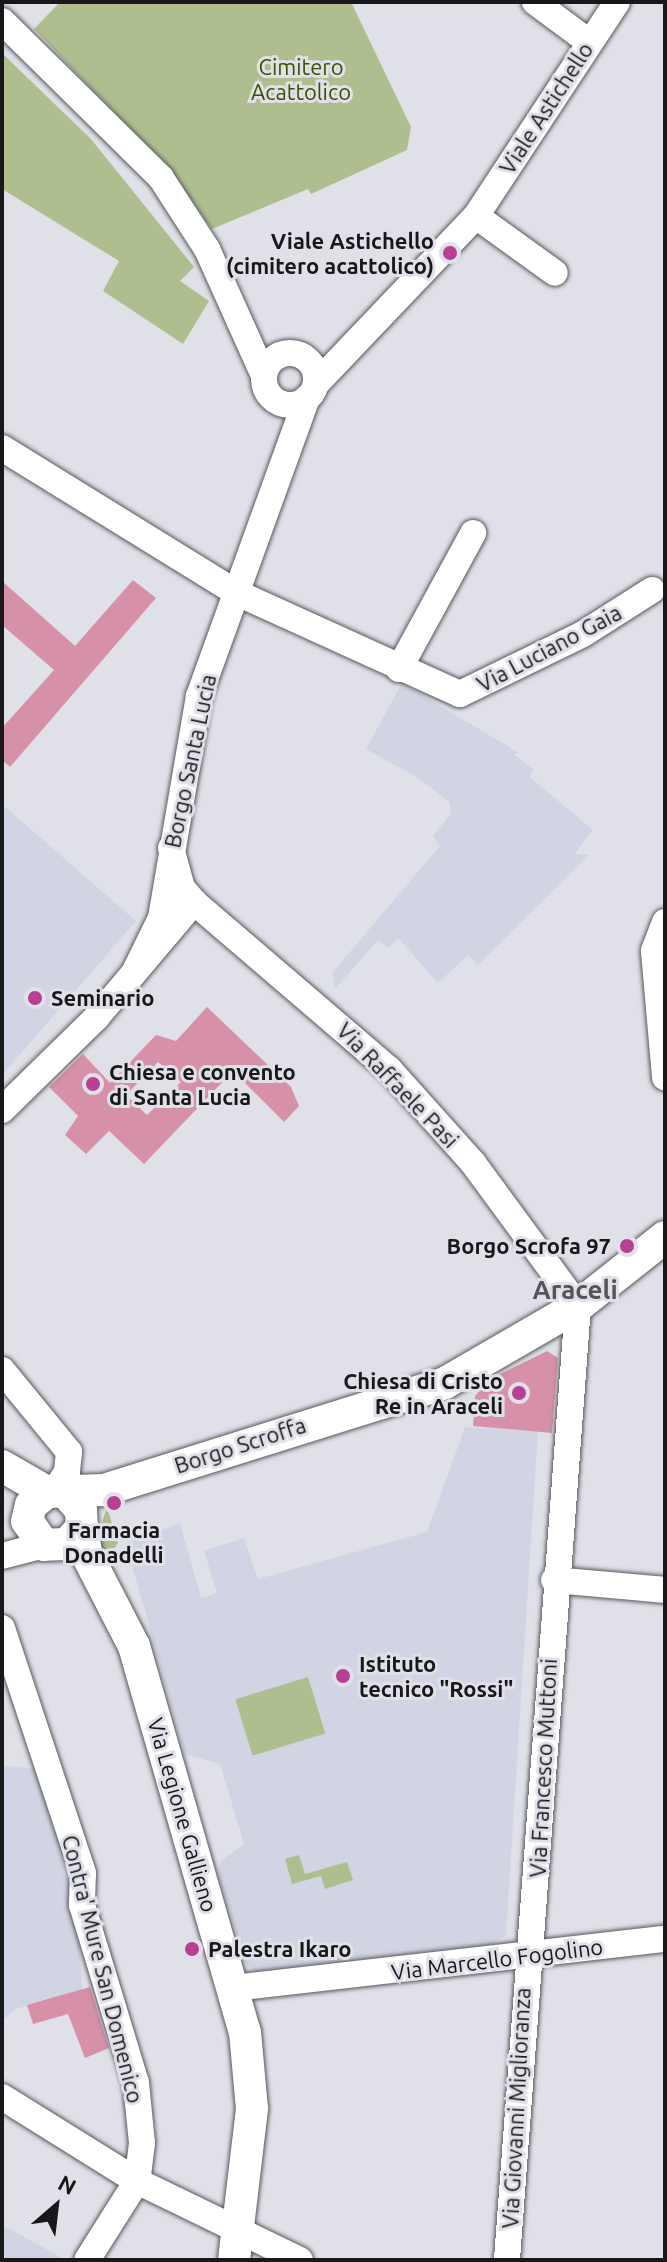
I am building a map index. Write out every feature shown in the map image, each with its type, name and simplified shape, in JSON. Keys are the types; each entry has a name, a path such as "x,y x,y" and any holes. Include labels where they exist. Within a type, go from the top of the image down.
{"main road":[{"name":"Borgo Scroffa","path":"54,1517 104,1490 445,1383 578,1306 665,1237"},
{"path":"2,1466 54,1517"},
{"path":"2,1479 54,1517"},
{"name":"Via Legione Gallieno","path":"54,1517 118,1609 245,2032 252,2109 238,2245"}],"street":[{"path":"535,2 589,42"},
{"name":"Viale Astichello","path":"312,391 343,348 476,216 617,2"},
{"name":"Borgo Santa Lucia","path":"2,21 161,178 207,249 269,388 284,461"},
{"path":"476,216 555,273"},
{"path":"241,320 257,338 294,354 314,367 312,391 291,405 269,388 271,361 294,354 343,348"},
{"name":"Borgo Santa Lucia","path":"182,899 171,848 199,696 312,391"},
{"name":"Via Luciano Gaia","path":"2,448 235,592 399,669 460,694 583,634 652,590"},
{"path":"399,669 473,533"},
{"path":"2,1110 48,1070 135,971 182,899"},
{"name":"Via Raffaele Pasi","path":"182,899 389,1069 473,1163 578,1306"},
{"path":"665,922 654,951 665,1078"},
{"name":"Via Francesco Muttoni","path":"525,1955 534,1918 554,1580 578,1306"},
{"path":"2,1370 69,1452 67,1472 54,1517 2,1556"},
{"path":"554,1580 665,1590"},
{"name":"Contra' Mure San Domenico","path":"2,1628 83,1873 82,1905 136,2083 142,2143 137,2181"},
{"name":"Via Marcello Fogolino","path":"233,1988 665,1939"},
{"name":"Via Giovanni Miglioranza","path":"507,2260 525,1955"},
{"path":"2,2097 238,2245 300,2260"},
{"path":"87,2260 137,2181"}],"shaded area":[{"path":"402,683 519,753 513,754 534,770 530,777 593,830 574,854 589,855 478,965 468,955 438,983 398,938 388,948 378,940 335,989 332,973 440,846 433,836 451,813 449,802 420,779 366,749"},
{"name":"Seminario","path":"2,804 136,921 2,1075"},
{"name":"Istituto tecnico \"Rossi\"","path":"465,1427 538,1431 506,1935 493,1944 255,1972 246,1964 218,1873 221,1861 244,1844 220,1764 185,1754 126,1543 180,1523 201,1598 217,1593 204,1551 244,1538 258,1579 427,1532"},
{"path":"2,1766 42,1769 77,1899 82,1990 16,2009 2,2021"},
{"path":"2,2225 19,2234 66,2260 2,2260"}],"green space":[{"name":"Cimitero Acattolico","path":"60,2 351,2 411,127 407,150 311,194 308,189 212,229 168,168 34,29"},
{"path":"4,55 91,139 194,267 180,281 209,301 183,344 103,291 119,261 2,189"},
{"path":"107,1507 118,1543 106,1560 98,1536"},
{"path":"308,1677 325,1733 253,1756 235,1699"},
{"path":"299,1855 305,1874 347,1862 353,1880 325,1889 321,1876 292,1884 285,1859"}],"building":[{"path":"133,580 156,598 10,767 2,760 2,728 54,670 2,625 2,581 75,646"},
{"name":"Chiesa e convento di Santa Lucia","path":"207,1007 291,1087 299,1106 284,1122 233,1071 144,1164 109,1131 86,1154 65,1135 78,1116 49,1087 83,1054 110,1083 156,1035 176,1041","holes":["158,1062 181,1082 147,1115 126,1095"]},
{"name":"Chiesa di Cristo Re in Araceli","path":"547,1351 558,1358 552,1433 473,1426 475,1396 492,1378"},
{"path":"90,1987 109,2048 85,2058 68,2014 33,2024 27,2005"}],"place":[{"name":"Viale Astichello (cimitero acattolico)","path":"450,253"},
{"name":"Seminario","path":"35,998"},
{"name":"Chiesa e convento di Santa Lucia","path":"93,1084"},
{"name":"Borgo Scrofa 97","path":"627,1246"},
{"name":"Chiesa di Cristo Re in Araceli","path":"519,1393"},
{"name":"Farmacia Donadelli","path":"114,1503"},
{"name":"Istituto tecnico \"Rossi\"","path":"343,1676"},
{"name":"Palestra Ikaro","path":"192,1949"}],"district":[{"name":"Araceli","path":"575,1290"}]}
